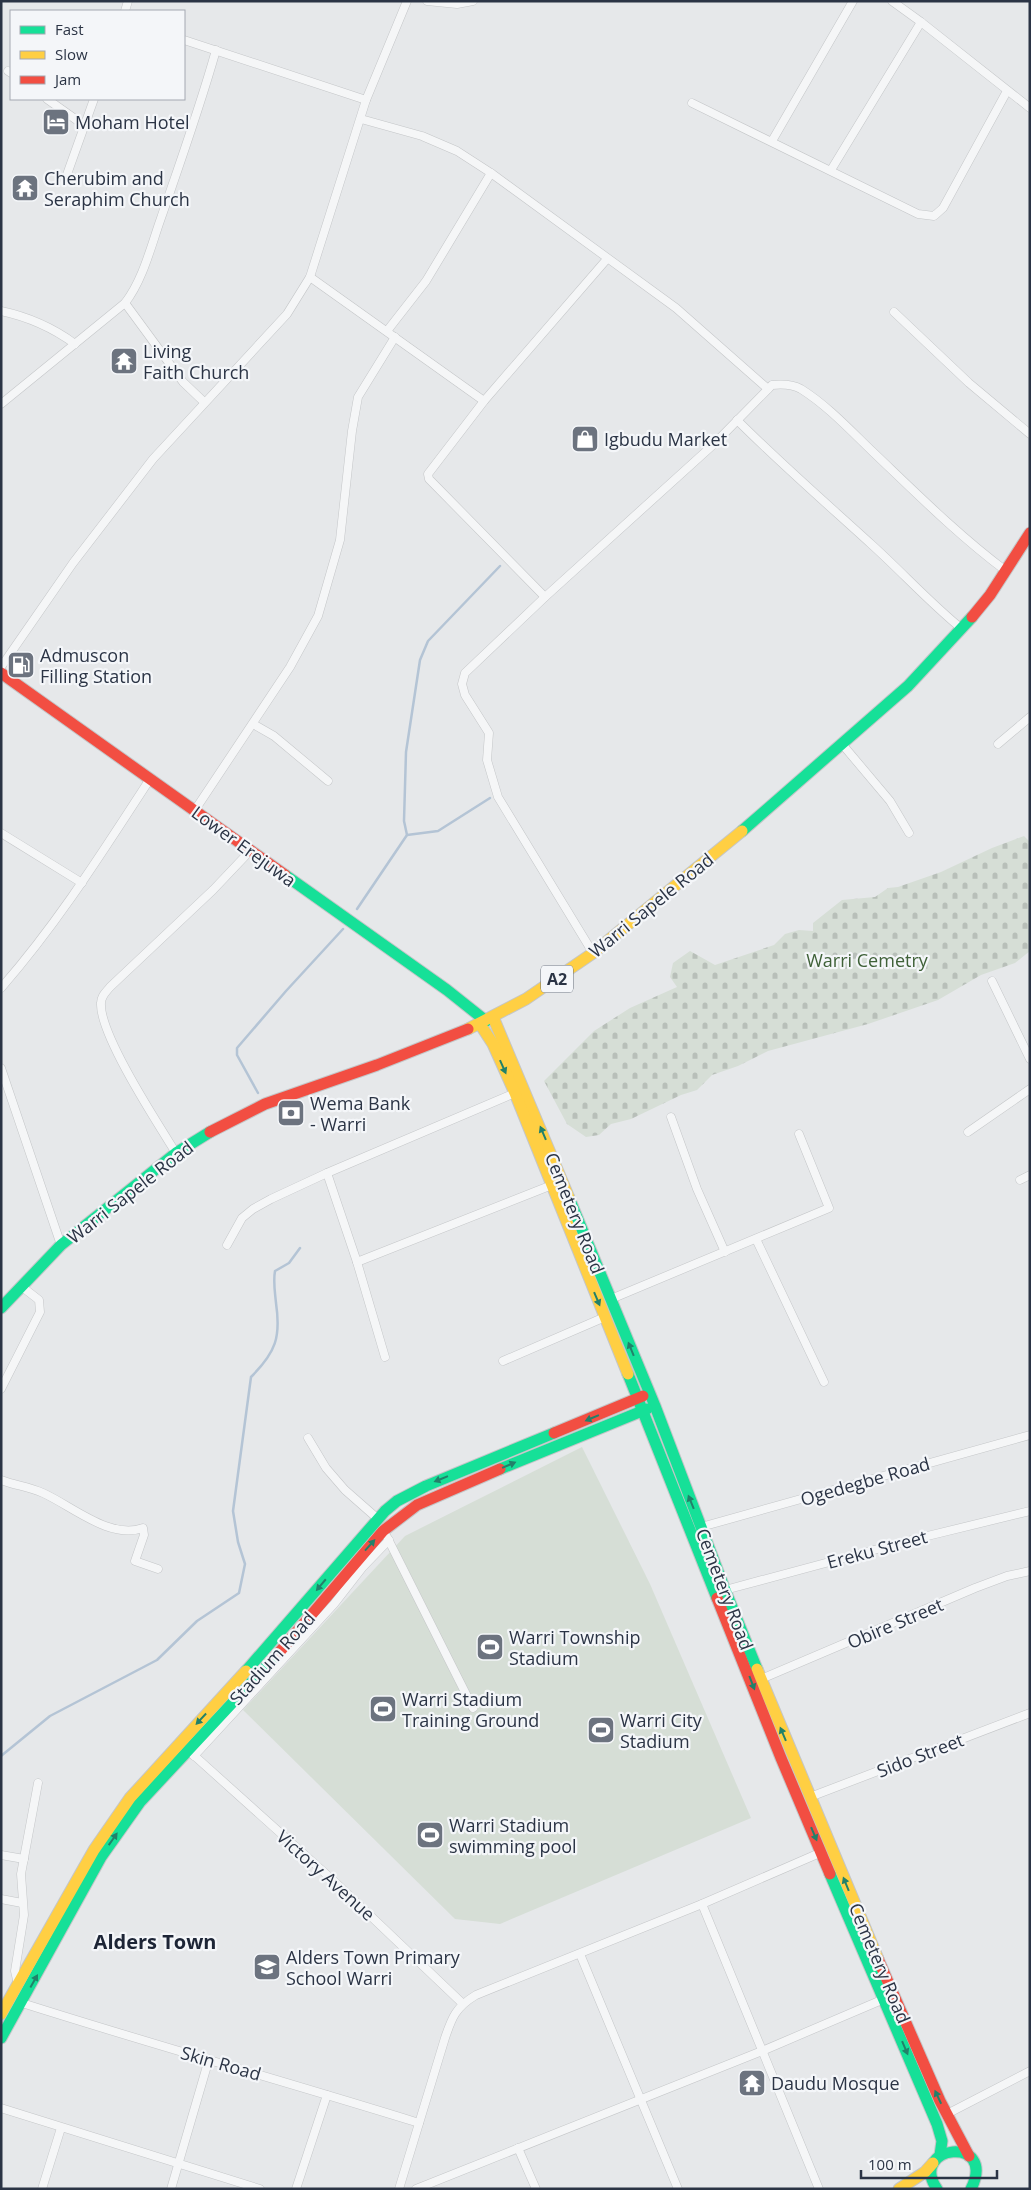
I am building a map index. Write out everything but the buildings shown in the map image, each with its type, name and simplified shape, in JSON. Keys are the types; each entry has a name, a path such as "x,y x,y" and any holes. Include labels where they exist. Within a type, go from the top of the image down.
{"main road":[{"name":"Warri Sapele Road","path":"1,1308 62,1245 176,1153 215,1129 264,1104 377,1065 486,1021 534,994 593,953 673,889 908,686 962,629 1006,571 1030,533"},
{"name":"Lower Erejuwa","path":"1,673 447,990 486,1021"},
{"name":"Cemetery Road","path":"486,1021 493,1044 515,1093 637,1399 714,1585 781,1758 942,2137 942,2148 931,2174 937,2189"},
{"name":"Cemetery Road","path":"486,1021 611,1299 650,1393 725,1590 864,1926 947,2114 976,2167 977,2174"},
{"name":"Stadium Road","path":"1,2014 94,1850 130,1798 267,1648 378,1519 397,1501 426,1486 650,1393"},
{"name":"Stadium Road","path":"1,2038 101,1857 140,1802 191,1753 293,1638 386,1536 417,1505 513,1463 655,1406"},
{"path":"899,2189 925,2172 937,2158 954,2150 969,2156"},
{"path":"970,2189 977,2174"}],"street":[{"path":"1,666 73,563 153,459 287,314 310,277 366,100 407,1"},
{"path":"427,1 457,4 472,1"},
{"path":"772,141 853,1"},
{"path":"892,1 1030,108"},
{"path":"831,170 921,22"},
{"path":"185,40 366,100"},
{"path":"1,404 125,303 132,294 200,105 216,50"},
{"path":"692,103 918,214 934,216 943,208 1007,91"},
{"path":"48,100 85,126"},
{"path":"65,180 94,100"},
{"path":"360,119 422,136 456,151 491,173 676,308 768,389"},
{"path":"387,331 431,274 461,220 491,173"},
{"path":"545,597 427,477 438,459 484,401 607,259"},
{"path":"310,277 484,401"},
{"path":"125,303 183,382 204,402"},
{"path":"1,311 24,316 55,329 75,344"},
{"path":"894,312 969,383 1030,434"},
{"path":"195,810 290,667 318,616 329,586 340,540 352,431 358,396 395,337"},
{"path":"593,953 498,797 487,760 489,733 465,696 462,684 465,673 768,389 772,386 784,384 799,388 828,409 931,508 978,550 1006,571"},
{"path":"737,420 780,463 962,629"},
{"path":"998,744 1030,717"},
{"path":"253,724 274,736 328,781"},
{"path":"842,744 890,801 909,833"},
{"path":"1,988 32,952 82,883 150,779"},
{"path":"1,833 82,883"},
{"path":"176,1153 122,1062 107,1030 101,1002 103,995 110,987 213,890 250,851"},
{"path":"992,981 1030,1059"},
{"path":"1,1068 62,1245"},
{"path":"968,1132 1030,1088"},
{"path":"227,1245 242,1218 253,1209 326,1173 515,1093"},
{"path":"671,1117 697,1189 725,1252"},
{"path":"611,1299 829,1208 799,1134"},
{"path":"326,1173 357,1262 385,1357"},
{"path":"1020,1180 1030,1175"},
{"path":"357,1262 552,1185"},
{"path":"756,1239 824,1382"},
{"path":"1,1389 40,1312 39,1300 21,1286"},
{"path":"503,1361 605,1316"},
{"name":"Ogedegbe Road","path":"701,1527 1030,1435"},
{"path":"308,1438 326,1468 345,1490 378,1519"},
{"path":"1,1480 18,1486 20,1484 44,1493 81,1514 113,1528 132,1532 143,1528 144,1535 135,1561 158,1568"},
{"name":"Ereku Street","path":"725,1590 911,1540 1030,1511"},
{"path":"386,1536 473,1708"},
{"name":"Obire Street","path":"761,1679 975,1588 1007,1576 1030,1571"},
{"name":"Sido Street","path":"810,1797 1030,1713"},
{"name":"Victory Avenue","path":"191,1753 336,1883 462,2003"},
{"path":"18,1984 15,1971 24,1915 21,1874 38,1784"},
{"path":"399,2189 445,2038 454,2016 462,2003 476,1995 702,1904 822,1852"},
{"path":"1,1855 24,1860"},
{"path":"1,1899 22,1903"},
{"path":"702,1904 819,2189"},
{"path":"580,1954 678,2189"},
{"path":"416,2189 762,2051 884,1999"},
{"name":"Skin Road","path":"22,2003 128,2037 420,2123"},
{"path":"171,2189 180,2164 209,2060"},
{"path":"947,2114 1030,2071"},
{"path":"296,2189 327,2095"},
{"path":"1,2108 260,2189"},
{"path":"42,2189 61,2128"},
{"path":"518,2148 536,2189"},
{"path":"977,2174 979,2189"}],"green space":[{"name":"Warri Cemetry","path":"1024,836 1030,842 1030,951 1015,963 981,975 938,1000 868,1024 768,1051 738,1066 712,1075 697,1090 681,1095 631,1119 611,1124 599,1135 586,1137 567,1124 544,1081 594,1031 630,1008 677,987 670,977 673,963 690,951 715,965 774,945 785,934 799,930 813,931 813,923 842,900 875,897 888,888 898,887 941,872 992,848"},
{"name":"Warri Township Stadium","path":"582,1447 650,1584 751,1818 500,1924 455,1919 243,1710 405,1536"}],"waterway":[{"path":"357,909 407,835 404,821 406,752 420,660 428,641 500,566"},
{"path":"407,835 438,831 490,798"},
{"path":"258,1093 237,1055 237,1048 343,929"},
{"path":"1,1756 50,1716 157,1660 197,1621 239,1593 245,1564 238,1542 233,1511 251,1377 271,1352 277,1335 275,1271 289,1263 300,1248"}],"traffic: fast":[{"path":"742,831 908,686 972,617"},
{"path":"285,875 447,990 486,1021"},
{"path":"1,1308 61,1245 176,1153 210,1132"},
{"path":"569,1198 655,1406 757,1669"},
{"path":"628,1374 717,1598"},
{"path":"500,1469 647,1409"},
{"path":"246,1671 385,1511 397,1501 426,1486 554,1433"},
{"path":"1,2038 101,1857 140,1802 277,1655"},
{"path":"830,1874 937,2124 942,2141 940,2155"},
{"path":"937,2189 931,2174 933,2163 942,2155 953,2152 964,2153 973,2160 976,2171 971,2189"}],"traffic: slow":[{"path":"468,1029 526,999 593,953 742,831"},
{"path":"493,1017 569,1198"},
{"path":"480,1024 493,1044 515,1093 628,1374"},
{"path":"757,1669 878,1959"},
{"path":"1,2014 94,1850 130,1798 246,1671"},
{"path":"899,2189 925,2172 933,2163"}],"traffic: jam":[{"path":"972,617 990,595 1030,533"},
{"path":"1,673 285,875"},
{"path":"210,1132 265,1104 377,1065 468,1029"},
{"path":"554,1433 643,1396"},
{"path":"277,1655 383,1531 417,1505 500,1469"},
{"path":"717,1598 830,1874"},
{"path":"878,1959 940,2101 969,2156"}],"place":[{"name":"Moham Hotel","path":"56,122"},
{"name":"Cherubim and Seraphim Church","path":"25,188"},
{"name":"Living Faith Church","path":"124,361"},
{"name":"Igbudu Market","path":"585,439"},
{"name":"Admuscon Filling Station","path":"21,665"},
{"name":"Wema Bank - Warri","path":"291,1113"},
{"name":"Warri Township Stadium","path":"490,1647"},
{"name":"Warri Stadium Training Ground","path":"383,1709"},
{"name":"Warri City Stadium","path":"601,1730"},
{"name":"Warri Stadium swimming pool","path":"430,1835"},
{"name":"Alders Town Primary School Warri","path":"267,1967"},
{"name":"Daudu Mosque","path":"752,2083"}],"district":[{"name":"Alders Town","path":"155,1941"}]}
